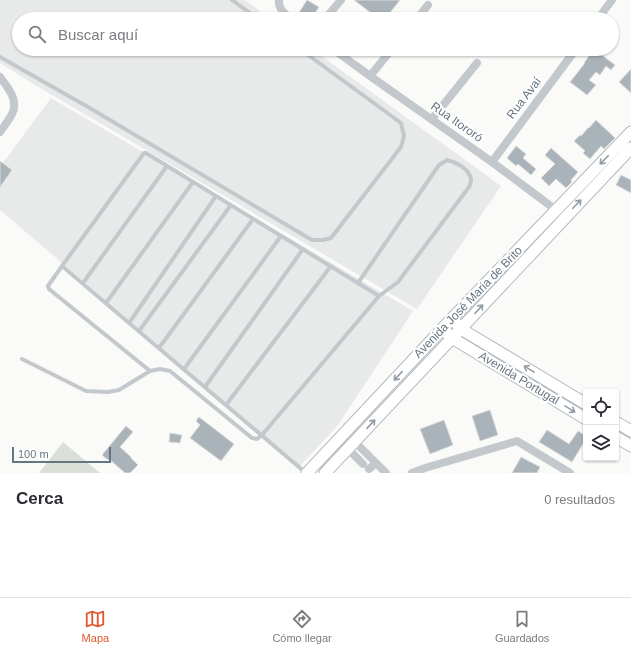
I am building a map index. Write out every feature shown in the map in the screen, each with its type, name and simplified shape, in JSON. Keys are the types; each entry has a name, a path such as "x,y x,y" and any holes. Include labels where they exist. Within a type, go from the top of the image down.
{"main road":[{"name":"Avenida José Maria de Brito","path":"306,473 631,132"},
{"name":"Avenida José Maria de Brito","path":"325,473 631,148"},
{"name":"Avenida Portugal","path":"452,319 461,328 583,402"},
{"name":"Avenida Portugal","path":"442,329 452,338 583,417"},
{"path":"619,424 631,431"},
{"path":"619,439 631,446"}],"street":[{"path":"279,0 278,3 282,12"},
{"path":"331,12 341,0"},
{"path":"603,12 612,0"},
{"path":"422,12 428,5"},
{"name":"Rua Itororó","path":"343,56 492,162 565,217"},
{"path":"370,76 386,56"},
{"name":"Rua Avaí","path":"492,162 571,56"},
{"path":"432,119 476,64"},
{"path":"0,77 9,90 15,103 13,113 0,132"},
{"path":"412,473 517,441 570,473"},
{"path":"351,445 368,468 373,460"},
{"path":"351,445 373,460 386,473"},
{"path":"425,468 432,473"}],"lane":[{"path":"232,0 248,12"},
{"path":"0,57 88,107 312,240 323,240 331,238 401,147 404,136 401,123 310,56"},
{"path":"150,372 48,286 144,153 379,296"},
{"path":"22,359 86,391 108,392 119,390 150,372 160,369 170,371 252,438 257,439 262,435 379,296 398,282 469,186 471,180 468,172 454,161 447,160 439,165 358,283"},
{"path":"83,283 167,166"},
{"path":"106,303 193,182"},
{"path":"129,323 216,196"},
{"path":"140,331 231,205"},
{"path":"159,348 253,218"},
{"path":"184,369 281,236"},
{"path":"205,387 304,249"},
{"path":"62,266 306,473"},
{"path":"226,405 331,266"}],"shaded area":[{"path":"0,0 245,0 261,12 12,12 12,56 322,56 501,186 417,309 0,63"},
{"path":"51,98 413,311 338,425 300,466 0,210 0,167"},
{"path":"63,442 100,473 39,473"}],"building":[{"path":"307,0 319,7 316,12 299,12"},
{"path":"354,0 400,0 391,12 370,12"},
{"path":"589,56 603,56 615,65 611,70 606,66 600,75 596,72 589,80 596,85 587,95 570,82"},
{"path":"631,69 631,93 619,82"},
{"path":"596,120 615,138 604,149 601,146 590,159 583,153 585,151 574,141 580,135 581,136"},
{"path":"516,146 526,154 523,158 536,169 531,175 518,164 516,166 507,158"},
{"path":"551,148 578,172 566,188 556,179 549,186 541,178 555,164 545,155"},
{"path":"0,161 12,170 0,187"},
{"path":"621,175 631,180 631,193 616,185"},
{"path":"490,410 498,435 480,441 472,416"},
{"path":"199,417 234,444 221,461 190,438 200,425 196,421"},
{"path":"444,420 453,445 430,454 420,429"},
{"path":"126,426 133,432 120,447 138,465 130,473 125,473 102,455"},
{"path":"547,430 569,444 578,431 583,434 583,444 572,462 539,442"},
{"path":"170,433 182,435 180,443 169,442"},
{"path":"521,457 540,467 537,473 512,473"}]}
